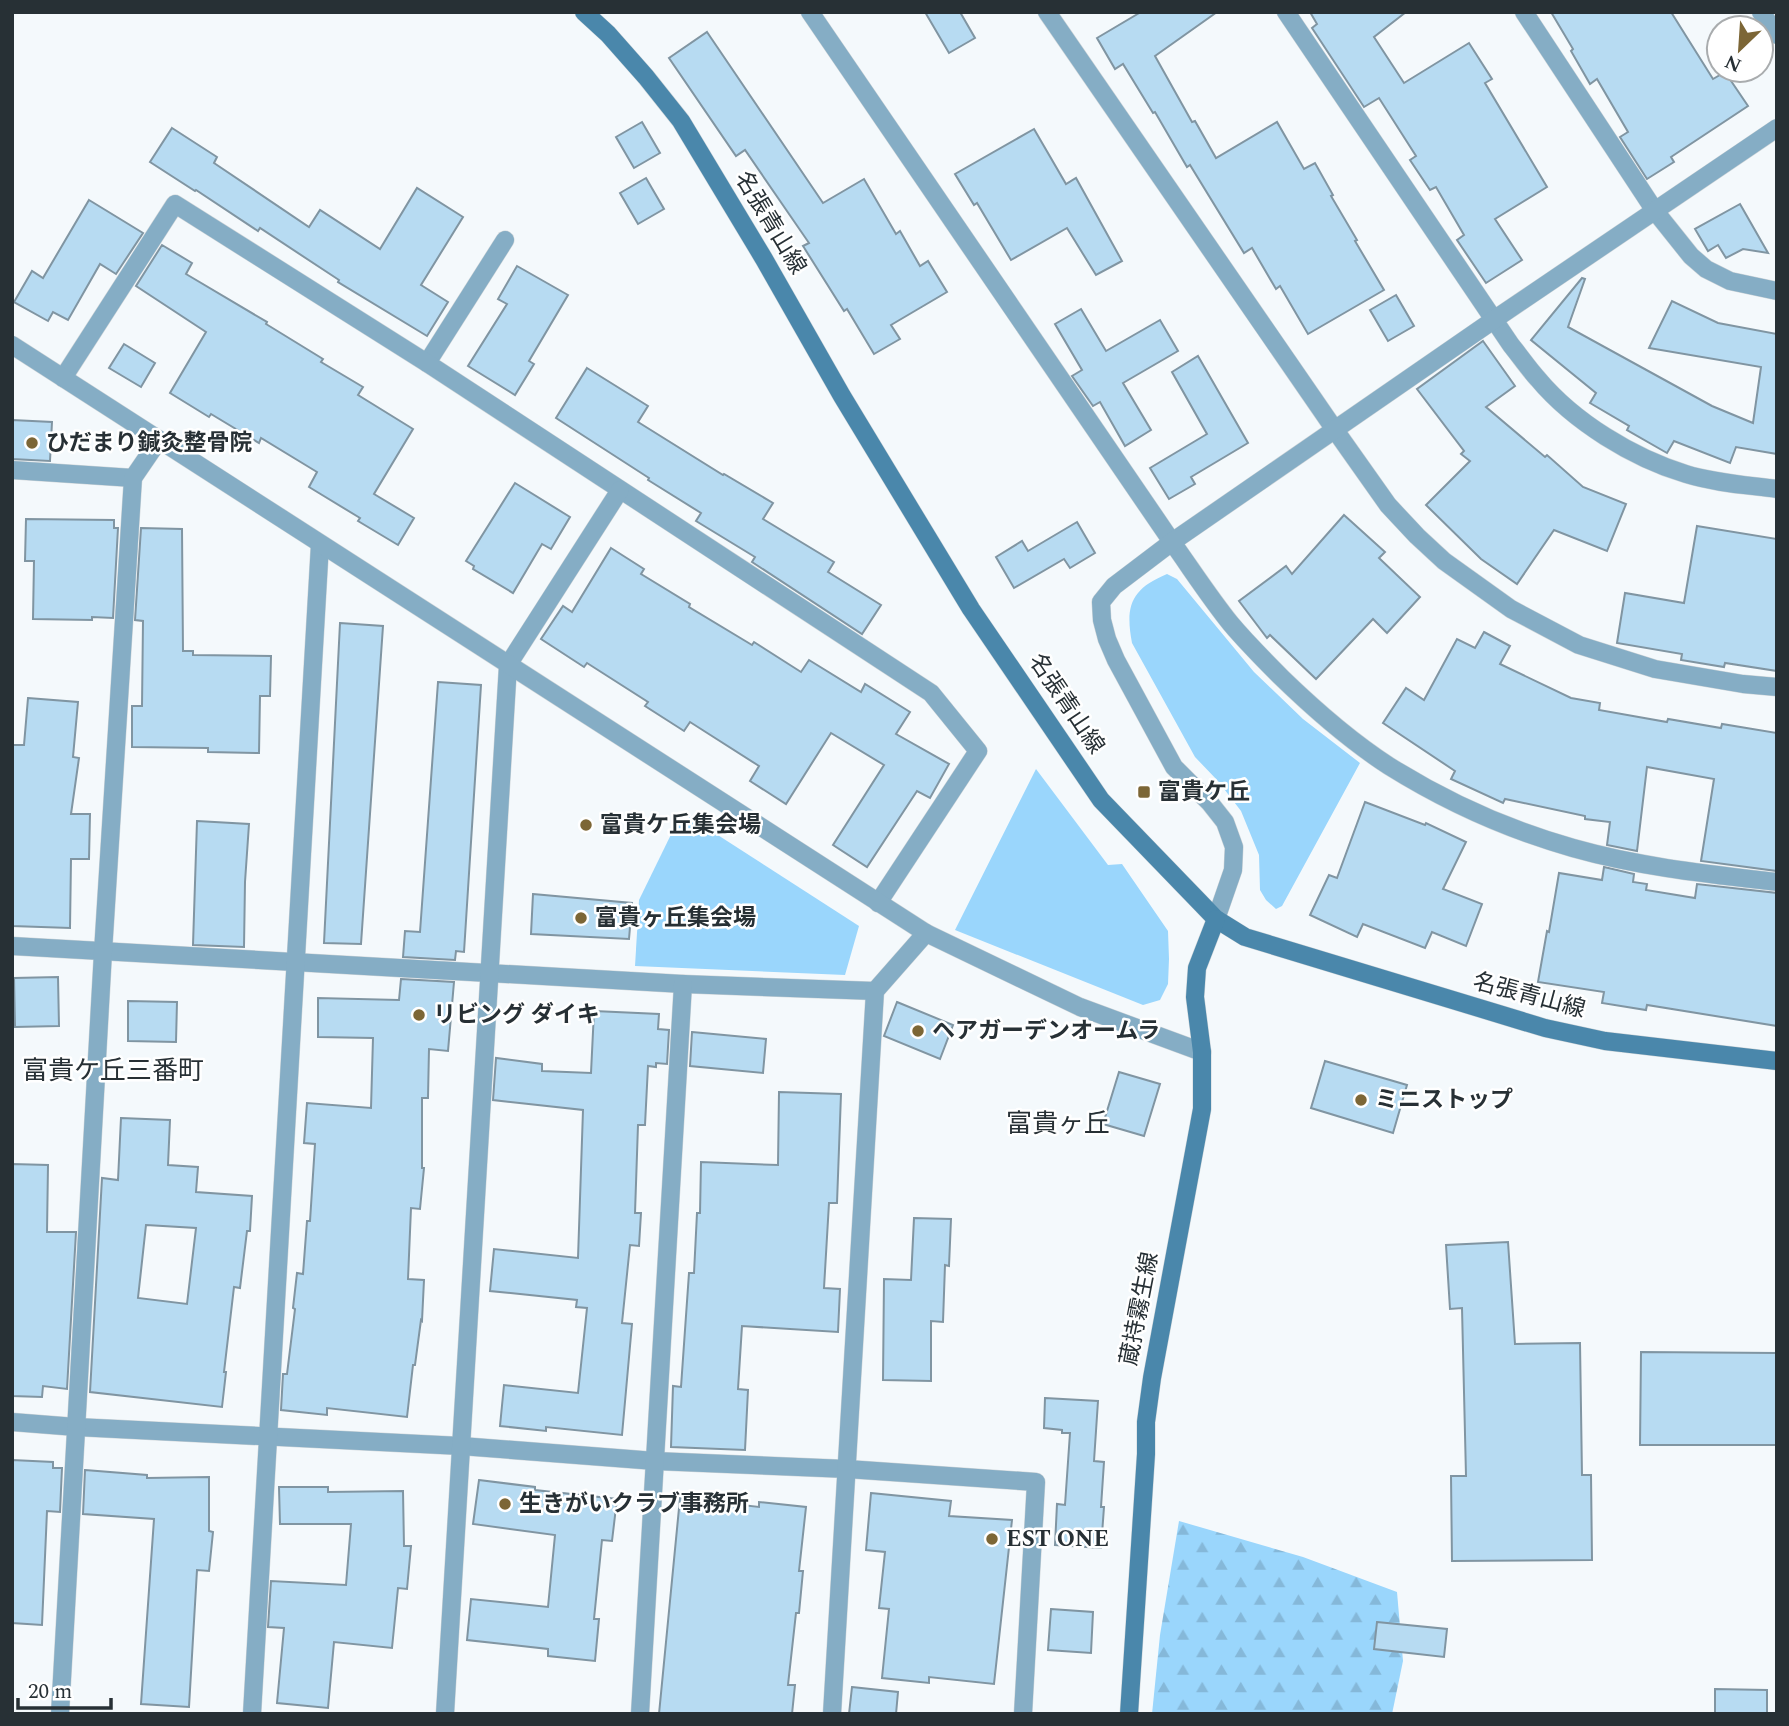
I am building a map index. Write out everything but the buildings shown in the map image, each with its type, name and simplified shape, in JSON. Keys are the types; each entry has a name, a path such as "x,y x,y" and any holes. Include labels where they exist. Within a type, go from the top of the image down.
{"main road":[{"name":"名張青山線","path":"584,12 608,34 681,121 842,396 971,608 1101,800 1216,919 1245,937 1545,1028 1605,1041 1777,1060"},
{"name":"蔵持霧生線","path":"1129,1714 1146,1422 1202,1109 1202,1052 1195,996 1197,968 1216,919"}],"street":[{"path":"810,12 1172,542 1232,625 1260,656 1329,720 1389,765 1499,823 1572,848 1667,869 1777,882"},
{"path":"1047,12 1388,506 1444,561 1511,609 1579,645 1655,669 1777,687"},
{"path":"1286,12 1511,345 1539,381 1575,415 1599,433 1639,455 1686,474 1722,483 1777,489"},
{"path":"1524,12 1656,211 1690,256 1706,269 1730,281 1777,291"},
{"path":"1761,12 1777,35"},
{"path":"1216,919 1233,870 1234,847 1225,822 1174,767 1116,660 1102,620 1101,602 1114,586 1172,542 1777,128"},
{"path":"63,378 175,204 427,363 931,693 978,751 878,903"},
{"path":"427,363 505,240"},
{"path":"12,345 926,933 1080,1007 1202,1052"},
{"path":"60,1714 133,478 159,440"},
{"path":"12,470 133,478"},
{"path":"445,1714 508,665 620,490"},
{"path":"252,1714 320,544"},
{"path":"832,1714 875,991 926,933"},
{"path":"12,946 490,974 875,991"},
{"path":"640,1714 683,984"},
{"path":"12,1422 461,1446 655,1461 847,1469 1036,1482 1023,1714"}],"green space":[{"path":"1167,574 1177,579 1254,672 1303,719 1360,763 1282,906 1276,909 1260,890 1259,855 1241,811 1195,757 1132,643 1129,619 1133,600 1145,586"},
{"path":"1036,769 1108,865 1122,864 1168,931 1168,984 1160,1000 1143,1005 955,930"},
{"path":"682,812 859,926 845,975 635,966 639,900"},
{"path":"1179,1521 1303,1557 1397,1592 1403,1661 1392,1714 1152,1714 1160,1635"}],"place":[{"name":"ひだまり鍼灸整骨院","path":"32,443"},
{"name":"富貴ケ丘","path":"1144,792"},
{"name":"富貴ケ丘集会場","path":"586,825"},
{"name":"富貴ヶ丘集会場","path":"581,918"},
{"name":"リビング ダイキ","path":"419,1015"},
{"name":"ヘアガーデンオームラ","path":"918,1031"},
{"name":"ミニストップ","path":"1361,1100"},
{"name":"生きがいクラブ事務所","path":"505,1504"},
{"name":"EST ONE","path":"992,1539"}],"district":[{"name":"富貴ケ丘三番町","path":"113,1071"},
{"name":"富貴ヶ丘","path":"1058,1124"}]}
